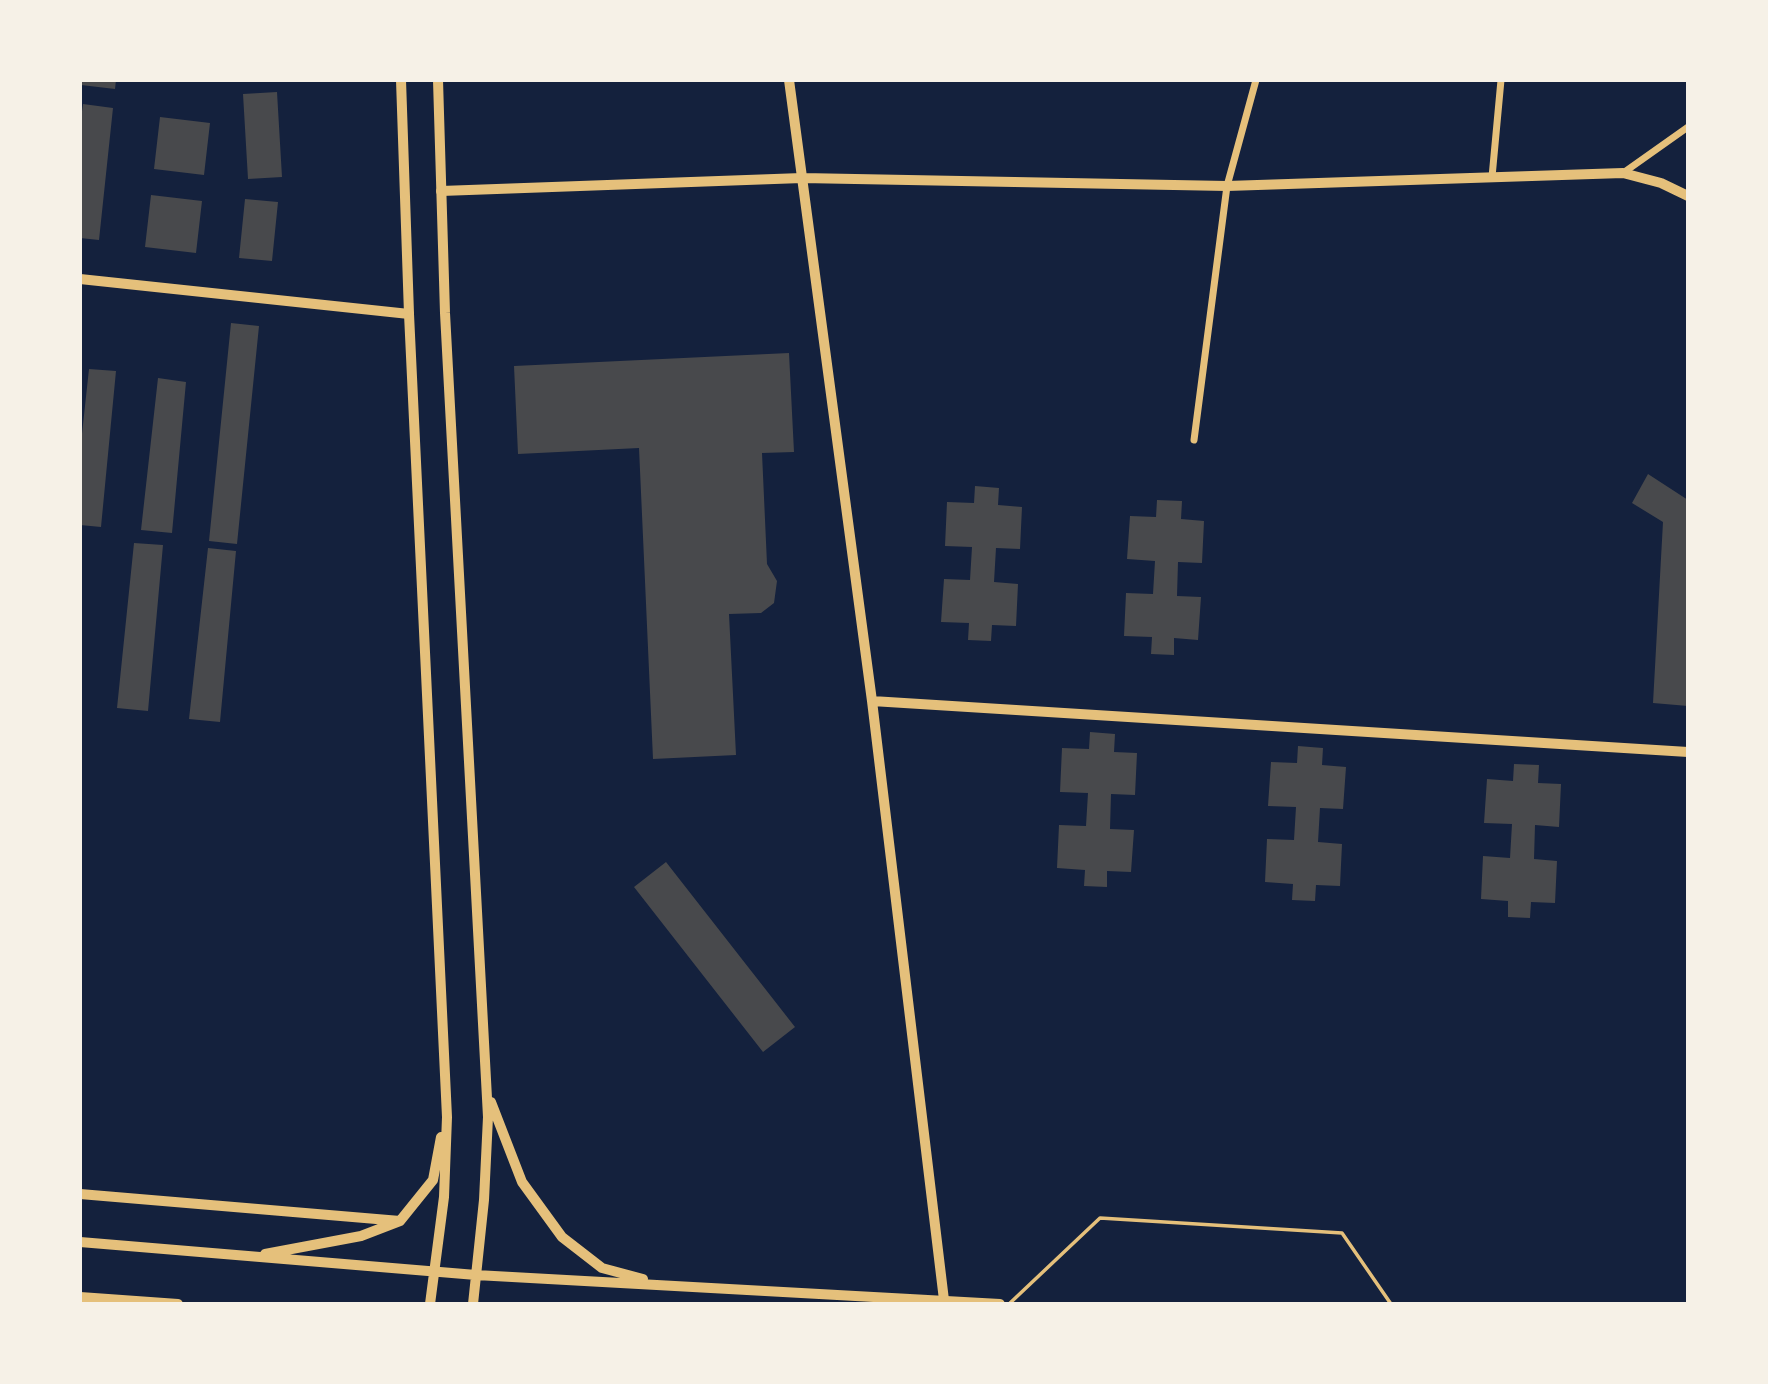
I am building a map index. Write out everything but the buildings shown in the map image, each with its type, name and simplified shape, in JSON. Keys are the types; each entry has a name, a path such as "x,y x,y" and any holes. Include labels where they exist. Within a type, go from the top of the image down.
{"main road":[{"path":"401,80 409,314 446,1103 444,1197 430,1304"},
{"path":"438,80 445,313 488,1117 484,1200 473,1304"},
{"path":"487,1090 522,1182 562,1237 602,1268 663,1285"},
{"path":"251,1256 362,1236 400,1221 433,1180 446,1103"},
{"path":"80,1194 400,1221"},
{"path":"80,1242 476,1275 1000,1304"},
{"path":"80,1297 178,1304"}],"street":[{"path":"789,80 872,701 944,1300"},
{"path":"1194,440 1227,186 1256,80"},
{"path":"1492,177 1501,80"},
{"path":"1623,173 1688,127"},
{"path":"441,191 802,178 1227,186 1623,173 1661,183 1688,196"},
{"path":"80,279 409,314"},
{"path":"872,701 1688,752"}],"lane":[{"path":"1009,1304 1100,1218 1342,1233 1391,1304"}]}
